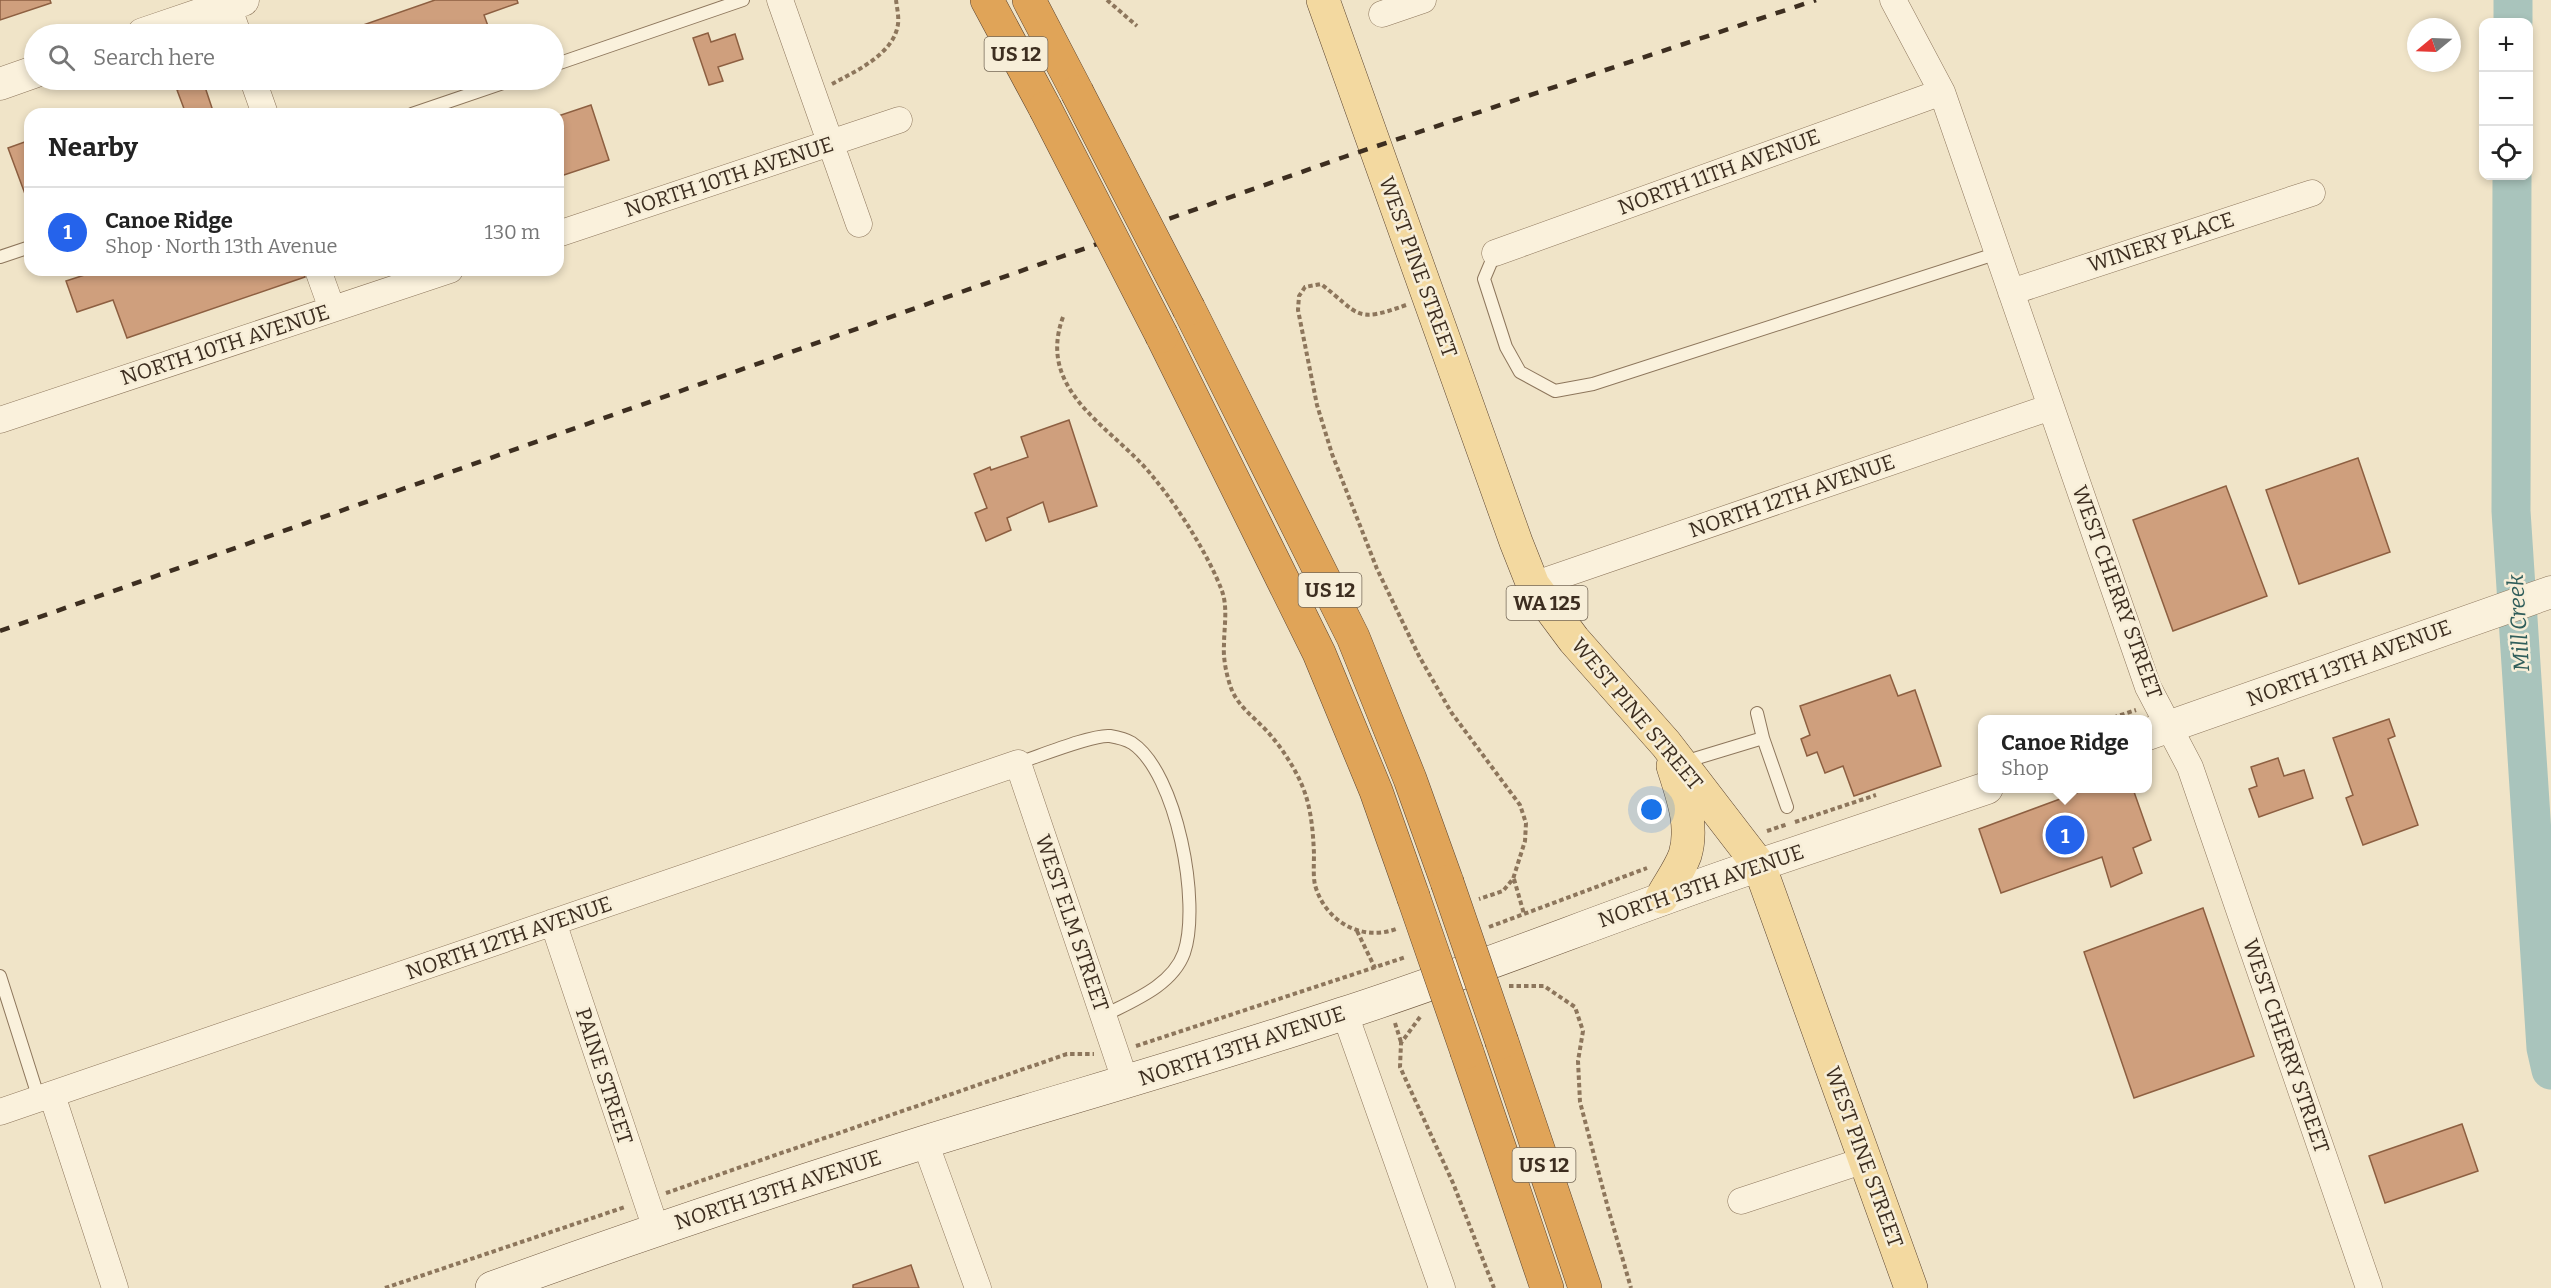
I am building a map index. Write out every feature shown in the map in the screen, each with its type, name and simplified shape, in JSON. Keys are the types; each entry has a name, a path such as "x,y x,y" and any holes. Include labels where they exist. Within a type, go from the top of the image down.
{"highway":[{"name":"US 12","path":"987,0 1162,336 1319,653 1376,791 1547,1288"},
{"name":"US 12","path":"1029,0 1189,309 1353,637 1410,779 1447,882 1585,1288"}],"main road":[{"name":"WEST PINE STREET","path":"1323,0 1533,585 1574,640 1673,754 1749,853 1911,1288"},
{"name":"WA 125","path":"1662,897 1684,855 1688,831 1685,806 1673,754"},
{"name":"NORTH 13TH AVENUE","path":"492,1288 651,1215 925,1142 1121,1068 1345,1014 1662,897 1749,853"}],"street":[{"path":"780,0 859,224"},
{"path":"1380,7 1423,0"},
{"name":"WEST CHERRY STREET","path":"1893,0 1942,92 2148,687 2158,722 2190,767 2369,1288"},
{"path":"171,24 232,2 236,24"},
{"path":"0,84 24,76"},
{"path":"257,90 263,108"},
{"name":"NORTH 11TH AVENUE","path":"1495,253 1942,92"},
{"name":"NORTH 10TH AVENUE","path":"564,232 899,120"},
{"name":"WINERY PLACE","path":"2011,292 2312,193"},
{"path":"320,276 332,309"},
{"name":"NORTH 10TH AVENUE","path":"0,420 432,276"},
{"name":"NORTH 12TH AVENUE","path":"1533,585 2051,407"},
{"name":"NORTH 13TH AVENUE","path":"2158,722 2551,592"},
{"name":"NORTH 12TH AVENUE","path":"0,1112 1018,763"},
{"name":"WEST ELM STREET","path":"1018,763 1121,1068"},
{"name":"NORTH 13TH AVENUE","path":"1749,853 1978,791"},
{"name":"PAINE STREET","path":"553,922 651,1215"},
{"path":"1345,1014 1442,1288"},
{"path":"46,1097 115,1288"},
{"path":"925,1142 978,1288"},
{"path":"1741,1201 1865,1160"}],"lane":[{"path":"564,62 742,0"},
{"path":"430,108 483,90"},
{"path":"0,257 24,248"},
{"path":"1495,253 1484,279 1506,347 1520,372 1555,390 1593,384 1998,253"},
{"path":"1756,713 1787,807"},
{"path":"1018,763 1108,736 1132,743 1153,766 1174,813 1187,870 1190,903 1184,953 1168,978 1135,1000 1103,1016"},
{"path":"1673,754 1763,738"},
{"path":"0,976 46,1097"}],"path":[{"path":"814,95 884,51 894,37 898,24 896,0"},
{"path":"1107,0 1137,26"},
{"path":"1749,853 1883,793"},
{"path":"1481,930 1650,867"},
{"path":"1513,879 1524,914"},
{"path":"385,1288 651,1215 1067,1054 1121,1068 1407,957"}],"building":[{"path":"0,0 50,0 51,3 0,20"},
{"path":"435,0 517,0 518,3 484,15 487,24 366,24"},
{"path":"708,33 711,42 735,34 743,59 718,67 723,81 709,85 693,38"},
{"path":"177,90 206,90 212,108 184,108"},
{"path":"591,105 609,160 564,175 564,114"},
{"path":"24,142 24,191 8,148"},
{"path":"81,276 305,277 127,338 113,300 77,312 66,281"},
{"path":"1069,420 1097,506 1049,522 1043,502 1007,518 1011,530 986,541 975,513 987,508 974,474 990,467 991,470 1028,457 1021,437"},
{"path":"2358,458 2390,552 2299,584 2266,490"},
{"path":"2226,486 2267,596 2173,631 2133,520"},
{"path":"1890,675 1898,696 1915,690 1941,766 1854,796 1843,766 1825,773 1817,752 1807,756 1801,739 1810,735 1800,706"},
{"path":"2389,719 2395,736 2388,739 2418,825 2363,845 2346,798 2353,795 2333,738"},
{"path":"2278,758 2284,776 2304,770 2313,798 2259,817 2249,789 2257,786 2251,767"},
{"path":"2076,793 2134,793 2151,840 2133,848 2142,873 2111,887 2102,857 2001,893 1979,829"},
{"path":"2203,908 2254,1056 2134,1098 2084,952"},
{"path":"2462,1124 2478,1171 2385,1203 2369,1156"},
{"path":"911,1265 919,1288 853,1288 853,1285"}],"waterway":[{"name":"Mill Creek","path":"2513,0 2513,18"},
{"name":"Mill Creek","path":"2512,180 2511,511 2546,1048 2551,1070"}],"railway":[{"path":"0,631 1344,157 1816,0"}],"place":[{"name":"Canoe Ridge","path":"2065,835"}]}
